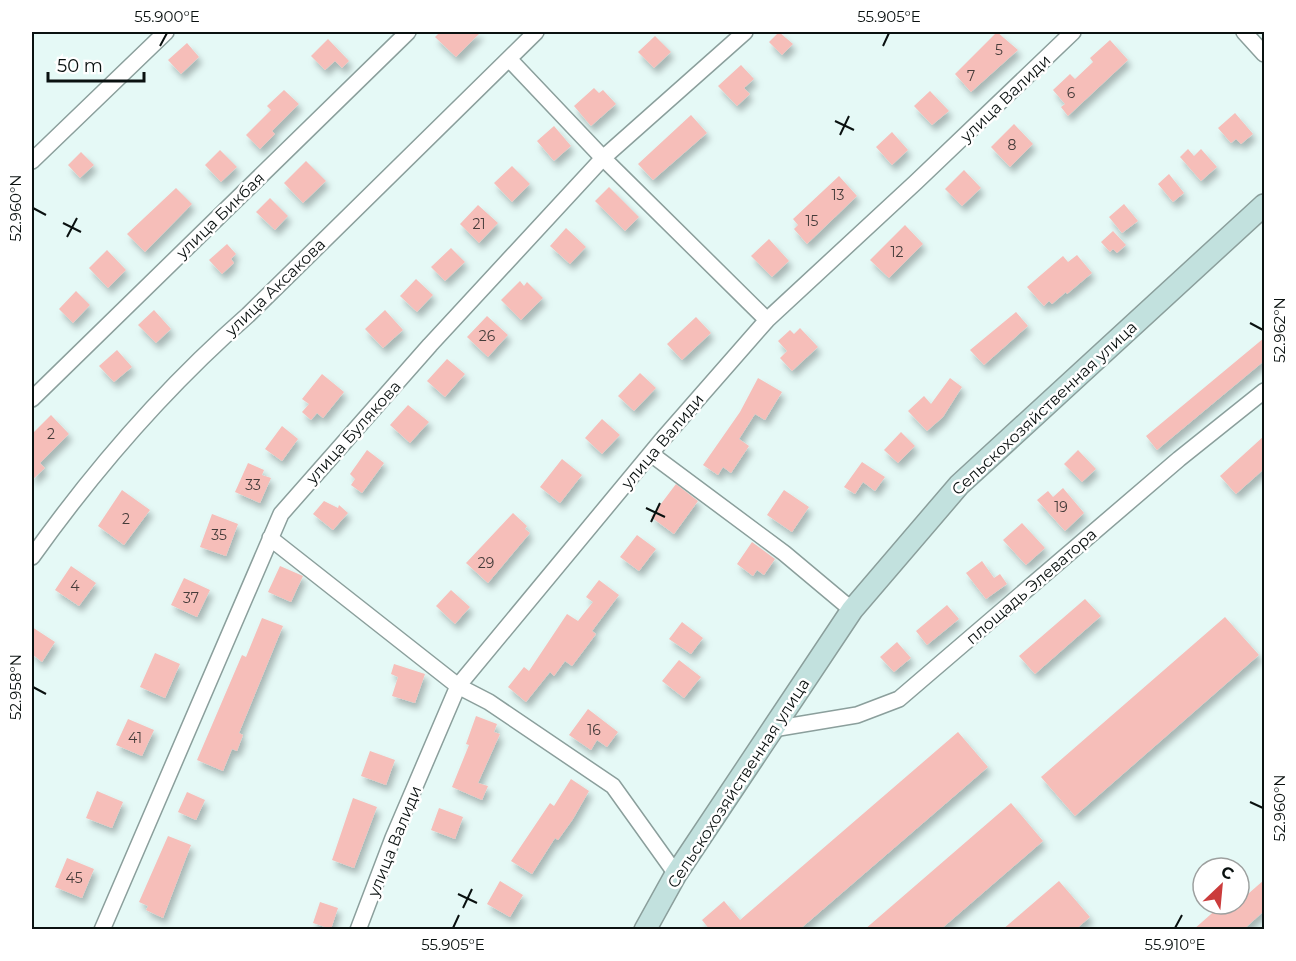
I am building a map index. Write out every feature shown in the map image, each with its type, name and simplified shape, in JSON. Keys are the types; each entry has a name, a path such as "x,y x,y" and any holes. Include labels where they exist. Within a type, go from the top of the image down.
{"main road":[{"name":"Сельскохозяйственная улица","path":"645,930 676,874 852,610 959,484 1264,205"}],"street":[{"path":"32,160 166,32"},
{"name":"улица Бикбая","path":"32,399 408,32"},
{"name":"улица Аксакова","path":"32,557 131,432 205,352 248,315 536,32"},
{"name":"улица Булякова","path":"102,930 281,514 603,158 745,32"},
{"name":"улица Валиди","path":"358,930 393,838 458,686 651,454 767,320 1074,32"},
{"path":"1244,32 1264,54"},
{"path":"509,59 603,158 767,320"},
{"name":"площадь Элеватора","path":"773,729 857,715 899,699 1179,459 1264,391"},
{"path":"651,454 784,552 852,610"},
{"path":"270,538 458,686 489,702 613,786 676,874"}],"building":[{"path":"440,32 481,32 456,57 435,37"},
{"path":"779,32 793,44 782,55 769,42"},
{"path":"997,32 1018,50 971,92 955,74"},
{"path":"655,36 671,52 654,68 638,52"},
{"path":"328,39 349,61 342,68 335,61 325,70 311,56"},
{"path":"1110,40 1128,60 1068,116 1061,107 1065,104 1053,90 1070,74 1075,79 1093,62 1090,58"},
{"path":"187,43 199,57 181,74 168,60"},
{"path":"741,65 754,79 744,88 750,94 737,106 718,86"},
{"path":"594,88 599,93 603,90 616,104 591,126 574,106"},
{"path":"284,90 299,104 272,131 275,134 260,149 246,135 271,110 267,106"},
{"path":"930,91 949,111 932,125 914,106"},
{"path":"1235,113 1253,134 1241,144 1236,139 1231,143 1218,128"},
{"path":"691,115 707,133 653,180 638,164"},
{"path":"1014,124 1033,144 1010,167 991,147"},
{"path":"554,126 571,146 554,161 537,141"},
{"path":"892,132 908,150 892,165 876,147"},
{"path":"1188,149 1194,156 1201,149 1217,167 1201,181 1180,157"},
{"path":"220,150 237,167 221,182 205,165"},
{"path":"81,152 94,165 80,178 68,165"},
{"path":"306,161 326,181 303,203 284,183"},
{"path":"512,166 530,184 512,202 494,183"},
{"path":"964,170 981,188 962,206 945,189"},
{"path":"1169,174 1184,193 1173,202 1158,184"},
{"path":"839,176 857,196 807,244 794,229 798,225 793,219"},
{"path":"609,187 639,217 625,231 595,201"},
{"path":"176,188 192,204 145,252 127,234"},
{"path":"270,198 288,216 275,230 256,212"},
{"path":"1124,204 1138,221 1122,233 1109,217"},
{"path":"478,205 498,223 479,243 460,224"},
{"path":"905,225 923,244 889,278 870,260"},
{"path":"566,228 586,247 570,264 550,246"},
{"path":"1113,231 1126,245 1117,253 1113,249 1110,252 1101,242"},
{"path":"769,239 789,261 772,277 751,256"},
{"path":"227,244 236,254 231,259 234,263 222,274 209,260"},
{"path":"451,248 465,262 445,281 431,267"},
{"path":"107,250 126,270 108,288 89,268"},
{"path":"1077,255 1092,273 1067,294 1066,292 1052,304 1049,301 1044,306 1027,287 1063,256 1068,262"},
{"path":"416,279 433,295 417,312 400,296"},
{"path":"520,281 524,286 527,282 543,298 521,320 501,300"},
{"path":"76,291 90,305 73,323 59,309"},
{"path":"154,310 171,329 156,343 138,325"},
{"path":"385,310 403,330 383,348 365,329"},
{"path":"1016,312 1028,326 984,365 970,350"},
{"path":"487,316 508,335 488,357 467,337"},
{"path":"696,317 711,333 682,360 667,344"},
{"path":"800,328 818,347 792,371 780,358 787,351 778,341 790,330 794,334"},
{"path":"1264,338 1264,361 1157,450 1146,436"},
{"path":"117,350 132,367 114,382 99,366"},
{"path":"447,359 465,374 445,397 427,381"},
{"path":"640,373 656,388 634,411 618,396"},
{"path":"322,374 344,392 323,418 317,413 311,420 302,412 309,404 302,399"},
{"path":"758,378 782,392 765,420 755,414 739,439 749,446 731,473 723,467 718,475 703,465 740,412"},
{"path":"950,378 962,387 943,417 927,431 908,411 924,396 931,404"},
{"path":"408,405 429,422 410,443 390,425"},
{"path":"51,415 69,434 40,463 45,468 32,480 32,434"},
{"path":"602,419 620,435 602,454 585,438"},
{"path":"282,426 298,439 282,461 265,449"},
{"path":"901,432 915,446 898,463 884,450"},
{"path":"1264,436 1264,469 1236,494 1220,476"},
{"path":"367,450 384,463 362,493 351,485 355,479 350,474"},
{"path":"1078,450 1096,469 1082,482 1064,464"},
{"path":"562,459 582,475 560,503 540,487"},
{"path":"862,462 885,477 875,491 863,482 855,494 844,487"},
{"path":"248,463 264,470 262,475 271,478 260,503 235,492"},
{"path":"676,484 698,501 674,534 651,517"},
{"path":"1063,488 1084,513 1065,531 1037,500 1048,491 1053,497"},
{"path":"122,490 150,510 124,545 98,526"},
{"path":"784,490 809,507 792,532 767,515"},
{"path":"324,501 338,508 339,505 348,513 333,530 313,514"},
{"path":"513,513 527,526 525,529 530,533 488,583 466,563"},
{"path":"212,514 238,524 226,556 200,547"},
{"path":"1022,523 1045,548 1026,565 1003,540"},
{"path":"637,535 656,549 639,571 620,557"},
{"path":"752,542 775,559 764,575 757,570 753,576 737,564"},
{"path":"982,561 994,578 1000,574 1007,584 986,599 966,573"},
{"path":"71,566 96,583 79,606 55,590"},
{"path":"280,566 303,576 291,602 268,592"},
{"path":"184,578 210,590 197,617 171,605"},
{"path":"599,580 619,595 592,631 596,634 572,666 565,661 554,676 550,672 526,702 508,687 524,667 529,671 567,614 578,621 593,602 586,597"},
{"path":"451,590 470,607 455,624 436,606"},
{"path":"1085,599 1101,616 1035,674 1019,656"},
{"path":"947,605 959,619 927,645 916,631"},
{"path":"1225,617 1259,655 1075,816 1041,777"},
{"path":"262,618 283,626 239,733 243,735 237,751 232,749 223,771 197,760 242,655 246,657"},
{"path":"682,622 703,638 691,654 669,639"},
{"path":"32,627 55,642 42,662 32,654"},
{"path":"897,642 911,658 894,672 880,657"},
{"path":"155,653 180,664 165,698 140,687"},
{"path":"679,660 701,677 684,698 662,681"},
{"path":"394,664 425,674 415,703 392,696 398,677 391,674"},
{"path":"588,709 618,732 607,747 597,740 591,750 569,735"},
{"path":"476,716 497,724 494,732 500,734 478,783 488,786 482,800 452,787 469,745 466,744"},
{"path":"128,719 154,730 142,756 116,745"},
{"path":"958,732 988,767 799,930 710,930 702,920 724,901 740,920"},
{"path":"370,751 395,760 386,785 361,776"},
{"path":"571,779 589,791 573,819 558,840 555,838 532,874 511,861 550,803 554,806"},
{"path":"97,791 123,802 112,828 86,818"},
{"path":"187,792 205,800 196,820 178,812"},
{"path":"353,798 377,807 354,868 332,860"},
{"path":"1011,803 1043,841 940,930 864,930"},
{"path":"439,808 463,817 455,839 431,830"},
{"path":"168,836 191,845 163,918 146,910 148,906 139,902"},
{"path":"67,858 94,869 82,898 55,887"},
{"path":"1264,880 1264,911 1243,930 1193,930 1209,916 1251,916 1251,891"},
{"path":"500,881 523,895 510,917 487,904"},
{"path":"1059,881 1090,917 1075,930 1002,930"},
{"path":"320,902 338,908 331,929 313,923"}]}
